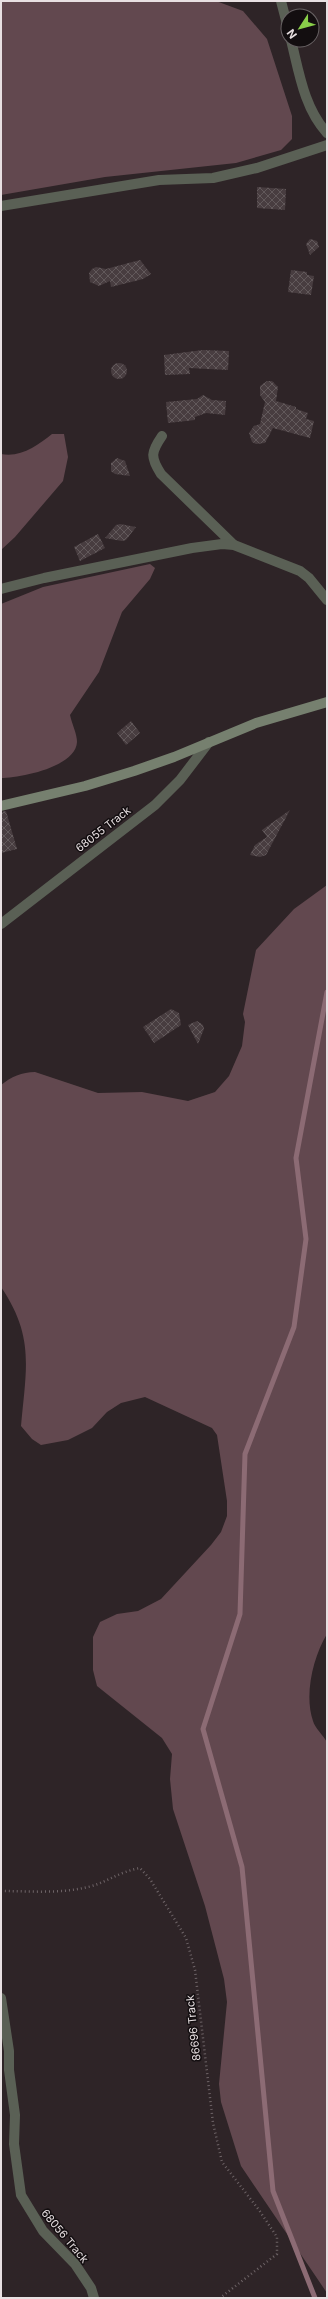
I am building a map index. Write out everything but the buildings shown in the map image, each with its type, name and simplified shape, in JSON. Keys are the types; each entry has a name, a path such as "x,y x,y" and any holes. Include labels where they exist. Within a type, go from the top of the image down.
{"street":[{"path":"293,48 306,97 316,122 327,133"},
{"path":"1,206 159,180 219,177 257,168 327,146"},
{"path":"162,436 153,453 154,463 160,474 234,545"},
{"path":"1,589 44,578 192,548 222,544 234,545 300,571 309,578 327,600"},
{"path":"1,806 85,786 161,761 256,723 327,702"},
{"name":"68055 Track","path":"1,924 155,805 180,780 209,742"},
{"name":"68056 Track","path":"1,1998 9,2051 8,2070 15,2115 14,2144 21,2196 43,2231 75,2264 91,2288 94,2298"}],"path":[{"name":"86696 Track","path":"1,1891 50,1892 88,1887 123,1871 140,1868 150,1879 186,1938 195,1970 213,2123 222,2162 260,2210 277,2237 277,2254 220,2298"}],"shaded area":[{"path":"1,1 216,1 243,11 267,39 292,116 292,139 281,150 236,163 105,177 1,195"},
{"path":"52,434 64,434 68,457 63,481 15,537 1,550 1,454 15,454 29,450"},
{"path":"150,564 155,568 150,579 122,612 99,672 70,715 77,739 74,751 58,764 46,769 21,776 1,778 1,604 43,587"},
{"path":"327,885 327,1634 322,1643 311,1676 309,1700 310,1711 314,1724 327,1742 327,2293 241,2166 221,2102 219,2084 227,2002 224,1979 205,1906 173,1809 170,1779 172,1754 162,1738 97,1686 93,1670 93,1637 100,1622 117,1614 138,1611 161,1599 211,1545 221,1532 227,1516 227,1501 217,1435 212,1428 145,1397 121,1403 107,1412 92,1428 68,1440 41,1445 32,1439 21,1426 26,1370 24,1338 12,1305 1,1287 1,1085 17,1076 35,1072 98,1093 142,1092 188,1101 215,1092 229,1076 242,1046 245,1022 243,1014 256,950 294,909"}],"waterway":[{"path":"315,2298 273,2191 242,1867 203,1729 240,1614 245,1454 294,1327 306,1239 296,1158 327,992"}]}
